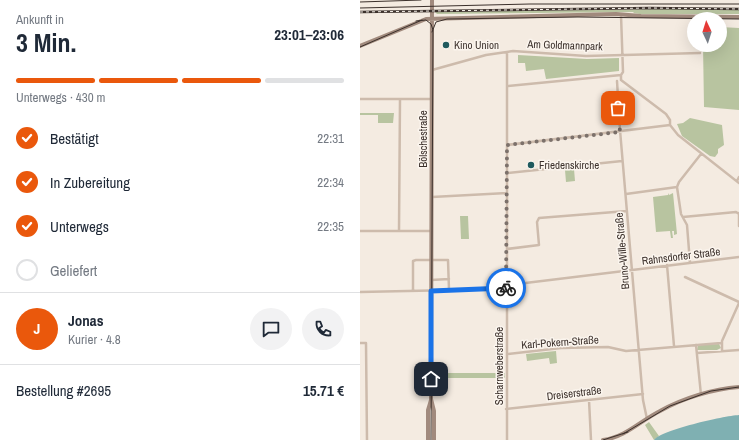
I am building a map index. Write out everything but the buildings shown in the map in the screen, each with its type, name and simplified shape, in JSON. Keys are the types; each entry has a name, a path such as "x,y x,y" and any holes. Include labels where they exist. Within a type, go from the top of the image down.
{"main road":[{"name":"Bölschestraße","path":"432,0 431,400 434,411 434,440"},
{"path":"360,46 416,22 432,18 621,14 641,16 739,17"},
{"path":"602,440 624,433 664,408 701,395 739,387"},
{"name":"Bölschestraße","path":"428,440 428,410 431,400"}],"street":[{"path":"621,14 623,72 621,75 621,80"},
{"name":"Am Goldmannpark","path":"432,70 482,56 507,52 586,56 700,54"},
{"name":"Scharnweberstraße","path":"507,52 507,440"},
{"path":"508,86 604,75 621,75"},
{"path":"614,76 617,81 621,80"},
{"path":"621,80 666,114 670,120 670,125 678,135 701,154 738,182 739,177"},
{"name":"Bruno-Wille-Straße","path":"617,81 622,161 645,415 647,420"},
{"path":"360,99 432,98"},
{"path":"399,231 400,99"},
{"path":"507,145 670,125"},
{"path":"690,263 687,225 683,217 677,187 679,182 701,154"},
{"path":"507,173 622,161"},
{"path":"626,194 677,187"},
{"path":"431,197 507,193"},
{"path":"507,250 538,245 537,222 539,218 627,211"},
{"path":"683,217 736,212 739,213 739,226"},
{"path":"360,231 431,231"},
{"name":"Rahnsdorfer Straße","path":"360,292 503,289 509,285 739,257"},
{"path":"413,291 413,261 431,260 448,260 450,262 450,290"},
{"path":"667,265 674,346"},
{"path":"685,277 739,302 721,343 722,351"},
{"path":"431,280 450,279"},
{"path":"360,343 366,343 367,440"},
{"name":"Karl-Pokern-Straße","path":"506,354 561,348 608,347 624,350 639,350 721,343"},
{"path":"696,344 701,395"},
{"path":"697,353 739,350"},
{"name":"Dreiserstraße","path":"506,409 643,394"},
{"path":"589,400 591,440"}],"green space":[{"path":"678,9 739,10 739,14 727,14 727,12 687,12 687,14 640,14 633,13 634,12 437,14 435,12"},
{"path":"727,27 739,28 739,110 704,107 703,52 727,52"},
{"path":"518,55 587,59 619,58 619,71 546,79 544,69 526,71 525,63 518,63"},
{"path":"360,113 394,113 393,123 378,123 378,115 360,115"},
{"path":"690,118 722,125 724,145 718,149 718,153 715,157 710,156 682,136 677,124 683,123"},
{"path":"574,169 575,181 566,182 565,170"},
{"path":"668,193 669,195 673,193 677,234 674,235 674,231 672,231 673,238 671,238 670,231 656,232 653,197 668,195"},
{"path":"460,216 468,216 469,239 461,239"},
{"path":"719,344 721,348 717,350 697,350 698,345"},
{"path":"556,351 557,363 550,364 549,358 527,361 526,354"},
{"path":"446,373 505,373 505,378 446,378"},
{"path":"649,422 659,436 654,440 645,425"}],"water":[{"path":"739,415 739,440 654,440 659,436 680,428"}],"tram line":[{"path":"360,2 421,0"},
{"path":"360,8 530,4 739,4"},
{"path":"432,32 436,22 447,19 578,17 739,19"},
{"path":"360,47 422,20"},
{"path":"416,21 426,20 431,24 433,30 431,440"},
{"path":"623,434 670,406 711,391 739,387"},
{"path":"603,440 628,432"}],"railway":[{"path":"360,12 650,8 739,9"}],"way so far":[{"path":"506,288 507,145 620,132 618,108"}],"place":[{"name":"Kino Union","path":"446,45"},
{"name":"Friedenskirche","path":"531,165"}],"route":[{"path":"431,379 431,291 506,288"}]}
